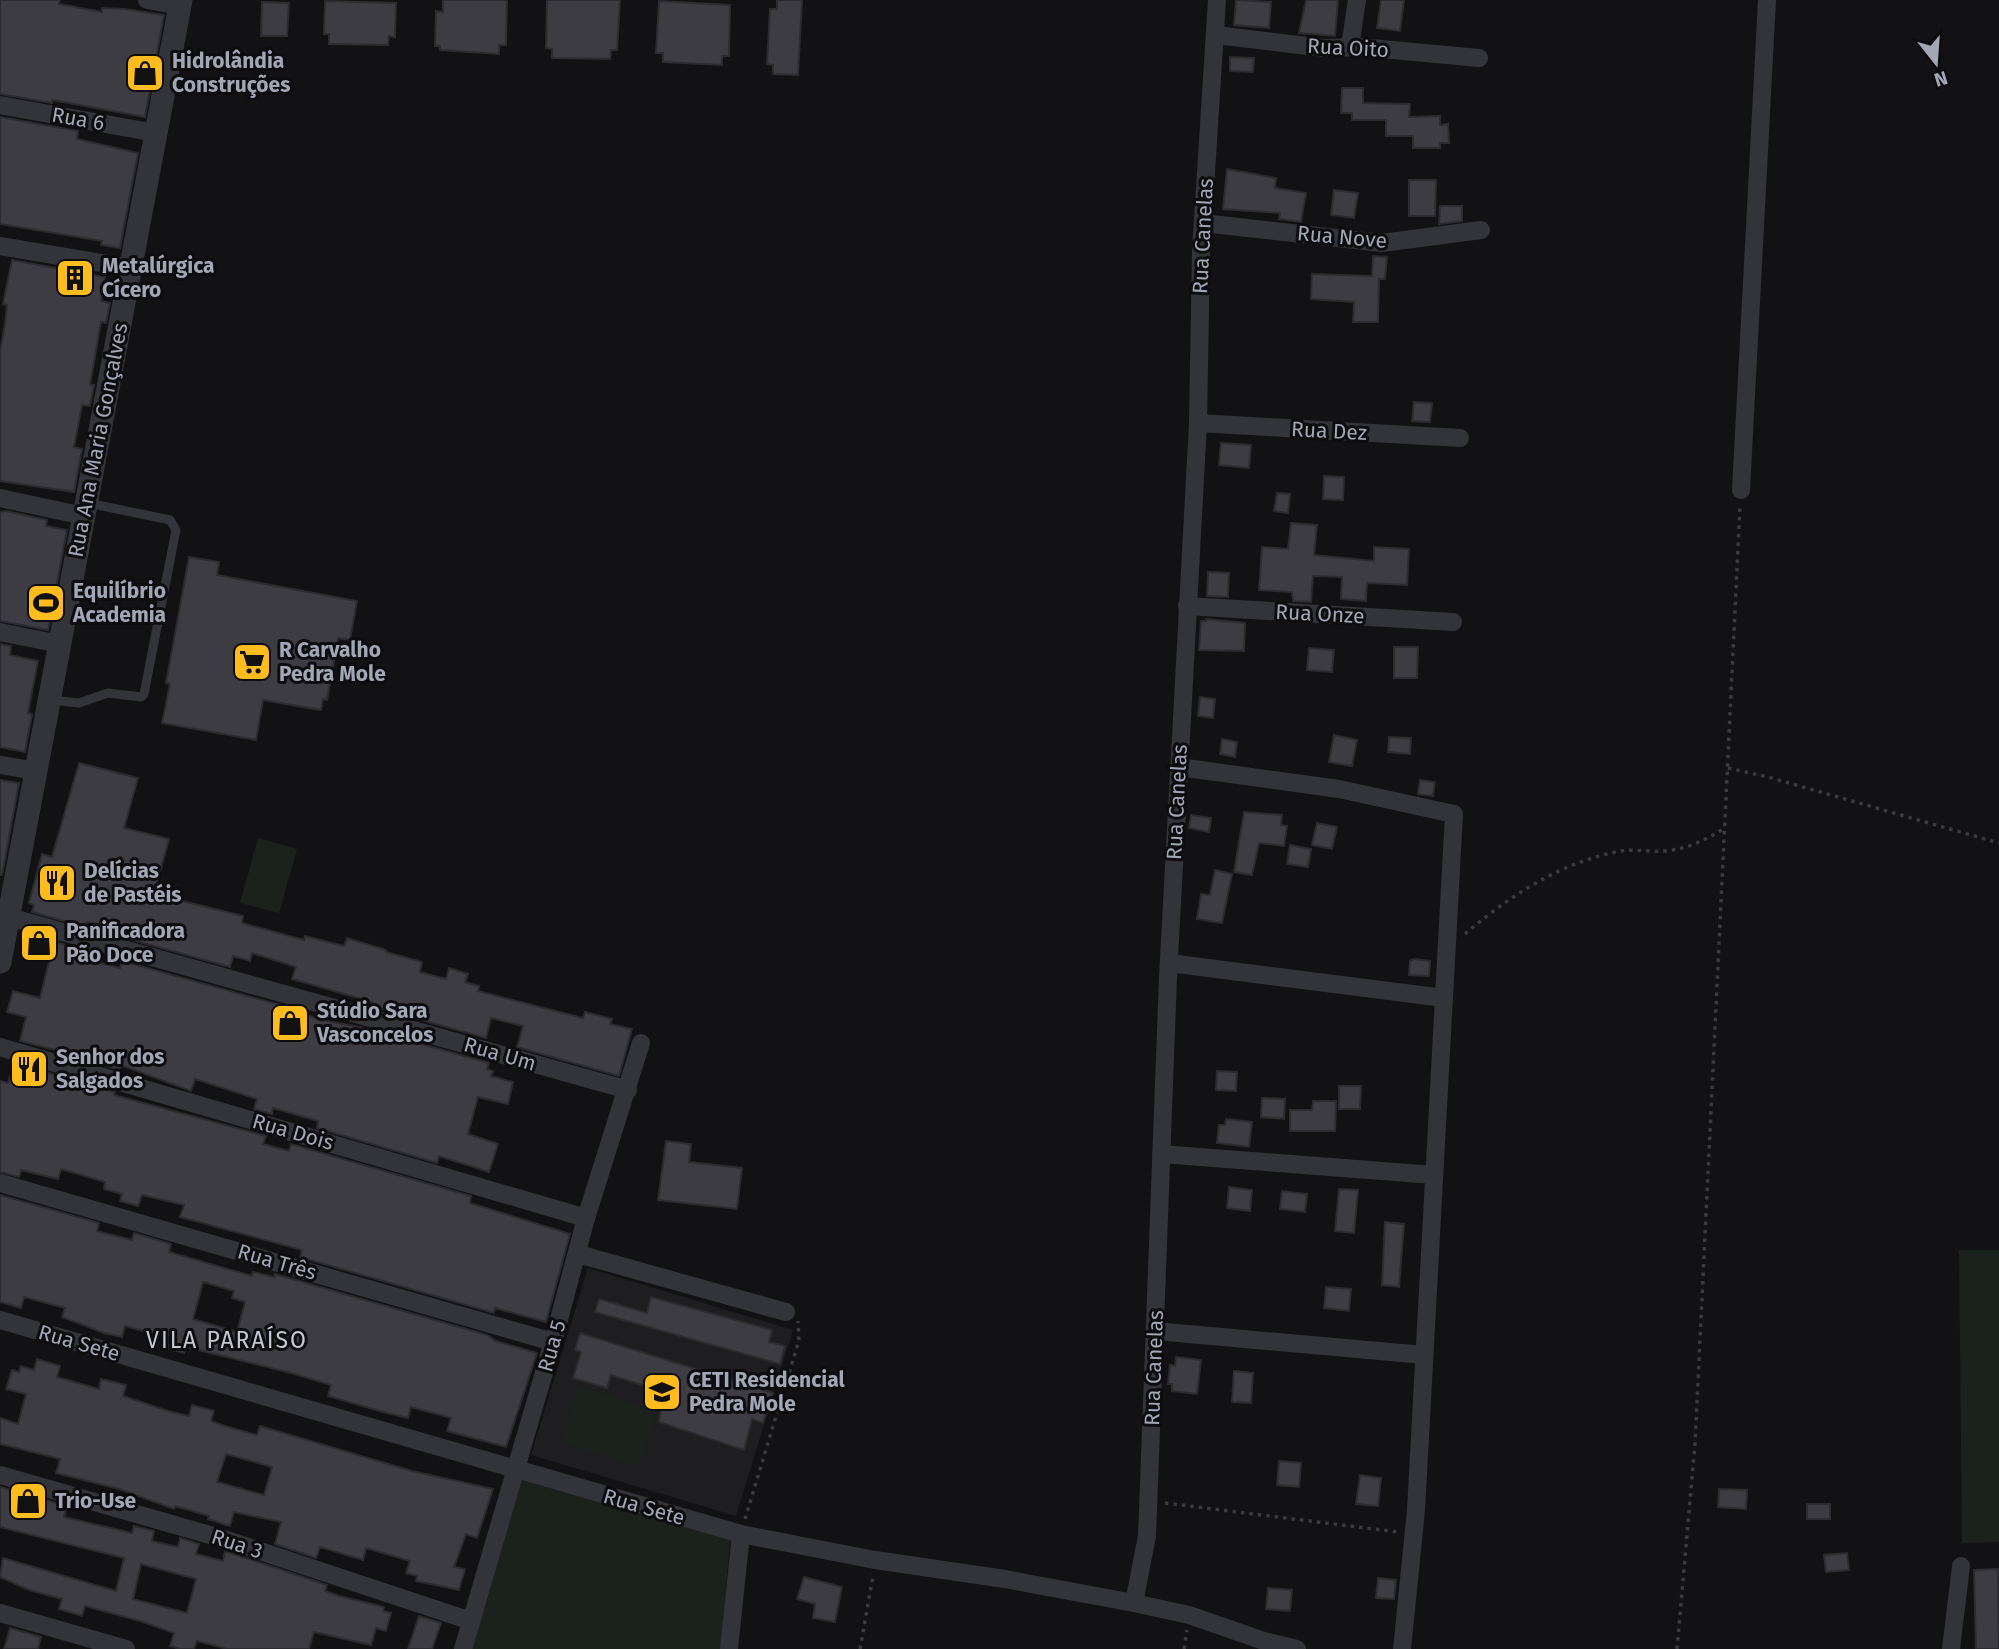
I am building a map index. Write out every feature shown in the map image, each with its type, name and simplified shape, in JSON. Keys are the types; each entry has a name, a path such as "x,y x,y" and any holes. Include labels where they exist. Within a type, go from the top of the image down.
{"street":[{"path":"147,0 181,3"},
{"name":"Rua Canelas","path":"1134,1603 1147,1536 1149,1501 1169,963 1198,424 1203,223 1217,0"},
{"path":"1350,47 1357,0"},
{"path":"1741,490 1768,0"},
{"name":"Rua Ana Maria Gonçalves","path":"0,962 7,904 36,771 181,3"},
{"name":"Rua Oito","path":"1216,34 1324,48 1350,47 1479,58"},
{"name":"Rua 6","path":"0,105 156,133"},
{"name":"Rua Nove","path":"1203,223 1382,243 1481,230"},
{"path":"0,246 131,268"},
{"name":"Rua Dez","path":"1198,424 1460,438"},
{"path":"0,498 85,509"},
{"name":"Rua Onze","path":"1187,606 1453,622"},
{"path":"0,632 60,644"},
{"path":"0,765 36,771"},
{"path":"1179,767 1339,789 1454,814 1413,1534 1402,1649"},
{"name":"Rua Um","path":"7,904 628,1090"},
{"path":"1169,963 1444,998"},
{"name":"Rua 5","path":"463,1649 553,1342 586,1218 641,1043"},
{"name":"Rua Dois","path":"0,1047 586,1218"},
{"path":"1161,1154 1434,1175"},
{"name":"Rua Três","path":"0,1183 553,1342"},
{"path":"578,1254 786,1312"},
{"name":"Rua Sete","path":"0,1320 514,1471 741,1534 875,1560 1005,1579 1134,1603 1189,1615 1264,1641 1297,1649"},
{"path":"1155,1331 1424,1355"},
{"name":"Rua 3","path":"0,1475 224,1539 471,1621"},
{"path":"729,1649 741,1534"},
{"path":"1951,1649 1961,1566"},
{"path":"0,1613 126,1649"}],"lane":[{"path":"49,700 79,703 108,693 141,697 144,694 176,530 170,520 85,509"}],"path":[{"path":"1677,1649 1695,1444 1741,490"},
{"path":"1728,768 1768,777 1999,844"},
{"path":"1446,951 1502,904 1550,875 1589,858 1625,850 1665,851 1696,845 1725,828"},
{"path":"741,1534 799,1340 799,1322 786,1312"},
{"path":"1149,1501 1413,1534"},
{"path":"860,1649 875,1560"}],"shaded area":[{"path":"258,838 297,849 279,913 240,903"},
{"path":"1959,1250 1999,1250 1999,1542 1962,1543"},
{"name":"CETI Residencial Pedra Mole","path":"588,1268 793,1330 736,1516 531,1455"},
{"path":"579,1386 657,1411 639,1467 561,1442"},
{"path":"519,1479 730,1540 721,1649 469,1649"}],"building":[{"path":"0,0 60,0 59,4 102,12 102,8 125,9 164,15 145,117 52,100 52,103 0,94"},
{"path":"443,0 507,0 506,45 499,45 499,54 440,50 440,46 435,46 436,11 443,12"},
{"path":"547,0 620,0 617,50 611,50 610,59 552,58 552,49 546,48"},
{"path":"777,0 802,0 798,75 773,74 773,65 767,64 770,9 777,9"},
{"path":"1236,0 1271,2 1269,28 1234,25"},
{"path":"1306,0 1338,0 1335,36 1299,33"},
{"path":"1381,0 1404,0 1400,31 1377,28"},
{"path":"325,1 396,3 395,37 389,36 388,45 329,44 329,34 324,34"},
{"path":"659,1 730,5 729,56 722,56 722,65 663,62 663,53 656,53"},
{"path":"262,2 289,3 287,36 261,36"},
{"path":"1230,57 1254,58 1253,72 1230,71"},
{"path":"1342,88 1363,88 1363,103 1410,104 1409,117 1440,116 1440,125 1448,124 1449,143 1440,143 1440,148 1413,148 1413,136 1386,136 1386,120 1352,120 1352,113 1341,113"},
{"path":"0,117 78,131 77,139 138,153 120,248 101,245 102,241 0,224"},
{"path":"1227,169 1276,178 1275,188 1306,193 1301,222 1279,219 1280,213 1223,209"},
{"path":"1409,180 1436,180 1435,216 1409,216"},
{"path":"1334,190 1358,193 1354,218 1331,215"},
{"path":"1440,206 1462,206 1462,221 1439,224"},
{"path":"1373,256 1387,257 1385,279 1379,279 1378,322 1353,322 1354,302 1311,299 1312,274 1372,276"},
{"path":"12,260 105,277 101,301 110,303 106,323 101,322 90,385 94,385 90,406 82,405 74,447 82,449 74,492 0,481 0,352 7,305 3,304"},
{"path":"1414,402 1432,403 1430,422 1412,421"},
{"path":"1221,443 1251,445 1249,468 1219,465"},
{"path":"1324,476 1344,477 1343,500 1323,499"},
{"path":"1277,493 1290,494 1288,513 1274,511"},
{"path":"0,512 47,520 46,526 67,530 48,630 0,621"},
{"path":"1291,523 1317,525 1314,555 1374,561 1374,547 1409,549 1407,585 1367,583 1366,601 1341,599 1342,577 1313,576 1311,602 1293,601 1292,592 1259,590 1262,547 1288,549"},
{"name":"R Carvalho Pedra Mole","path":"189,557 219,562 217,575 357,601 350,640 338,638 327,700 323,699 321,710 263,700 256,740 162,723 170,684 166,683"},
{"path":"1208,572 1229,573 1228,597 1207,596"},
{"path":"1206,619 1245,623 1244,651 1199,650 1201,621"},
{"path":"0,644 11,646 10,655 38,661 28,713 32,714 25,752 0,747"},
{"path":"1394,647 1418,647 1417,678 1394,678"},
{"path":"1309,648 1334,650 1332,672 1307,670"},
{"path":"1200,697 1215,699 1213,718 1198,716"},
{"path":"1334,735 1357,740 1352,766 1329,762"},
{"path":"1389,737 1411,738 1410,754 1388,752"},
{"path":"1222,739 1237,742 1235,757 1220,754"},
{"path":"79,763 138,778 124,828 169,839 154,894 243,916 242,923 304,940 305,936 344,946 347,938 422,962 420,972 446,979 449,968 468,974 465,982 479,986 478,991 583,1018 585,1012 612,1019 610,1024 632,1029 619,1076 517,1047 523,1026 491,1018 486,1038 371,1006 372,1002 292,979 296,967 252,953 250,961 233,956 230,967 129,939 131,932 87,922 85,927 32,912 34,905 29,903 42,854 52,857"},
{"path":"0,780 19,783 2,875 0,875"},
{"path":"1420,780 1435,782 1433,796 1418,794"},
{"path":"1244,812 1282,815 1281,825 1287,826 1284,846 1259,843 1252,875 1234,872"},
{"path":"1191,815 1211,818 1209,832 1189,828"},
{"path":"1317,823 1337,827 1332,849 1312,845"},
{"path":"1290,845 1311,849 1308,867 1287,864"},
{"path":"1215,870 1232,874 1222,923 1197,919 1201,894 1210,895"},
{"path":"26,934 80,949 78,957 120,968 122,961 284,1006 321,1020 365,1028 489,1063 487,1069 493,1071 491,1076 513,1082 508,1104 478,1097 468,1134 498,1144 489,1172 439,1156 437,1163 317,1128 318,1121 273,1108 272,1114 254,1109 257,1099 195,1079 191,1091 121,1065 120,1070 95,1063 95,1060 20,1041 26,1017 7,1012 13,991 40,998 50,958 21,951"},
{"path":"1410,961 1430,961 1429,976 1409,975"},
{"path":"14,1063 115,1092 114,1095 266,1136 263,1144 289,1151 291,1144 471,1196 470,1203 570,1234 546,1322 495,1308 494,1313 300,1257 302,1250 180,1217 184,1205 142,1195 138,1206 120,1201 122,1194 104,1189 105,1182 61,1169 58,1179 21,1170 19,1177 0,1172 0,1081 8,1083"},
{"path":"1217,1071 1237,1072 1236,1091 1216,1090"},
{"path":"1339,1086 1361,1086 1360,1109 1339,1109"},
{"path":"1262,1098 1285,1099 1284,1119 1261,1117"},
{"path":"1313,1101 1336,1101 1335,1131 1290,1131 1290,1110 1312,1110"},
{"path":"1226,1119 1252,1122 1249,1147 1217,1143 1219,1125 1225,1125"},
{"path":"666,1141 691,1144 689,1162 742,1168 737,1209 658,1200"},
{"path":"1229,1187 1252,1190 1250,1211 1227,1208"},
{"path":"1339,1189 1358,1190 1354,1233 1335,1231"},
{"path":"1282,1191 1307,1194 1305,1212 1280,1209"},
{"path":"0,1195 99,1223 97,1231 132,1240 134,1233 171,1244 169,1252 252,1276 253,1272 274,1277 275,1274 487,1335 496,1341 537,1353 506,1447 447,1431 451,1418 411,1407 408,1418 387,1413 328,1396 331,1385 291,1373 186,1347 184,1353 166,1348 169,1338 125,1326 122,1337 104,1333 62,1317 65,1308 24,1297 21,1308 0,1302","holes":["203,1282 234,1291 232,1298 245,1302 237,1332 193,1319"]},
{"path":"1385,1222 1404,1224 1399,1287 1382,1285"},
{"path":"1326,1287 1351,1289 1349,1311 1324,1308"},
{"path":"651,1297 772,1330 769,1342 785,1346 780,1364 595,1312 599,1299 647,1313"},
{"path":"580,1333 773,1393 763,1423 752,1419 744,1450 659,1422 661,1409 651,1406 658,1390 611,1375 607,1388 573,1378 581,1352 575,1350"},
{"path":"1176,1357 1201,1360 1197,1394 1172,1391 1172,1384 1168,1384 1170,1365 1175,1366"},
{"path":"37,1359 60,1366 57,1377 99,1389 101,1379 126,1385 123,1396 168,1411 189,1416 192,1405 214,1411 211,1421 257,1435 260,1426 412,1471 493,1489 477,1538 466,1534 454,1567 465,1569 459,1590 416,1581 417,1576 406,1573 410,1561 366,1548 363,1560 320,1547 316,1558 275,1544 281,1522 234,1512 230,1526 208,1519 209,1516 175,1506 174,1509 119,1489 56,1473 60,1459 0,1444 0,1418 18,1424 26,1394 6,1389 12,1370 19,1372 21,1366 34,1370","holes":["226,1454 272,1467 264,1495 217,1482"]},
{"path":"1234,1371 1253,1373 1251,1403 1232,1402"},
{"path":"1279,1461 1301,1463 1299,1487 1277,1485"},
{"path":"1360,1475 1381,1478 1378,1506 1356,1504"},
{"path":"0,1487 67,1506 64,1517 132,1533 134,1526 154,1531 152,1541 178,1547 180,1538 199,1544 196,1554 223,1561 225,1551 327,1585 325,1591 384,1607 383,1611 391,1613 386,1631 376,1628 371,1645 314,1632 309,1649 227,1649 197,1641 194,1649 180,1649 170,1646 174,1633 85,1606 82,1616 59,1609 62,1599 29,1590 0,1577 3,1558 116,1591 124,1558 0,1527","holes":["141,1564 196,1579 187,1613 133,1599"]},
{"path":"1719,1489 1747,1490 1746,1509 1718,1507"},
{"path":"1807,1504 1830,1504 1830,1519 1807,1519"},
{"path":"1847,1553 1849,1570 1826,1572 1824,1555"},
{"path":"1998,1569 1999,1649 1976,1649 1974,1570"},
{"path":"804,1577 842,1587 835,1622 813,1618 815,1604 797,1599"},
{"path":"1378,1578 1396,1580 1394,1599 1376,1598"},
{"path":"1268,1588 1292,1590 1290,1611 1266,1609"},
{"path":"419,1616 441,1623 432,1649 408,1649"},
{"path":"10,1628 41,1637 38,1649 4,1649"}],"place":[{"name":"Hidrolândia Construções","path":"145,73"},
{"name":"Metalúrgica Cícero","path":"75,278"},
{"name":"Equilíbrio Academia","path":"46,603"},
{"name":"R Carvalho Pedra Mole","path":"252,662"},
{"name":"Delícias de Pastéis","path":"57,883"},
{"name":"Panificadora Pão Doce","path":"39,943"},
{"name":"Stúdio Sara Vasconcelos","path":"290,1023"},
{"name":"Senhor dos Salgados","path":"29,1069"},
{"name":"CETI Residencial Pedra Mole","path":"662,1392"},
{"name":"Trio-Use","path":"28,1501"}],"district":[{"name":"VILA PARAÍSO","path":"227,1340"}]}
